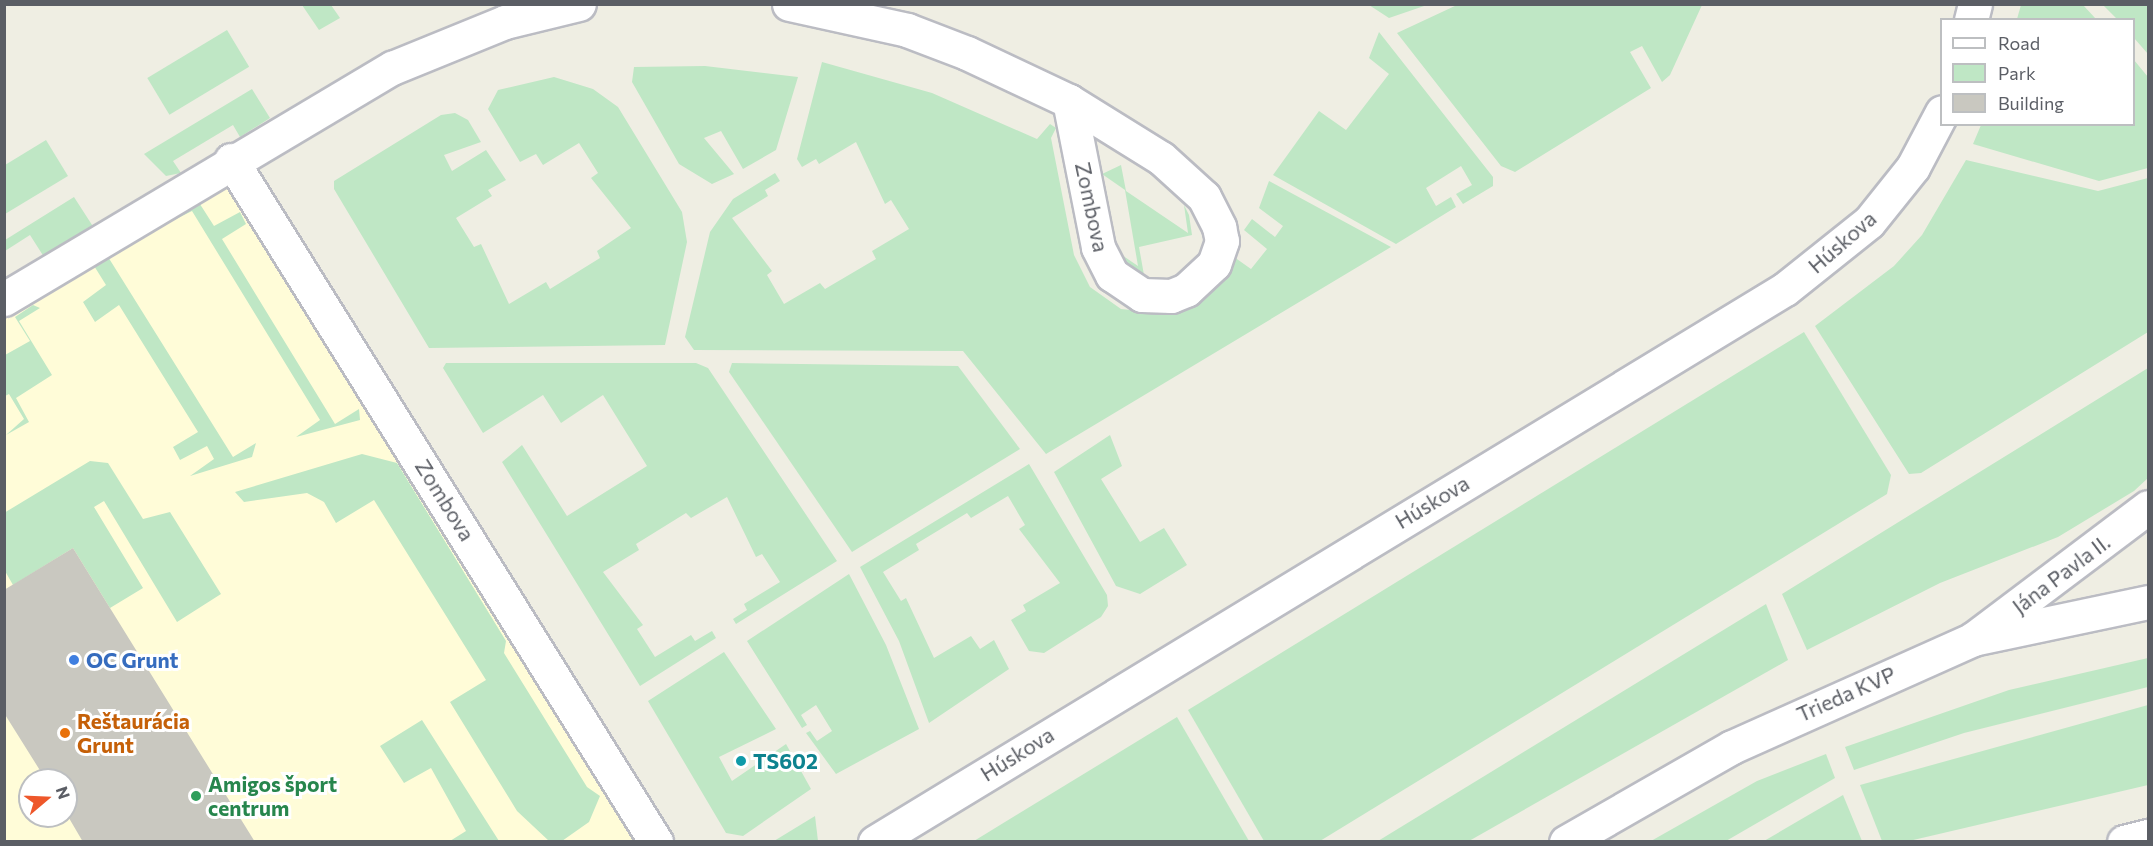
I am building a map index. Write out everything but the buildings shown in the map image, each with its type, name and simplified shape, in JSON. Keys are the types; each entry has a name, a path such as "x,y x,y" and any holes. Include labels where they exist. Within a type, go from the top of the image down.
{"street":[{"path":"4,299 231,160 392,68 453,39 579,4"},
{"name":"Zombova","path":"789,4 907,30 1068,101 1161,158 1215,211 1221,241 1218,254 1208,273 1186,290 1171,296 1142,295 1112,275 1098,247 1068,101"},
{"name":"Húskova","path":"875,842 1785,289 1869,222 1913,167 1940,114"},
{"name":"Zombova","path":"231,160 656,842"},
{"name":"Jána Pavla II.","path":"1972,639 2148,507"},
{"name":"Trieda KVP","path":"1566,842 1732,747 1972,639 2148,602"},
{"path":"2124,842 2148,836"}],"shaded area":[{"path":"231,160 655,841 5,842 5,299"}],"green space":[{"path":"302,5 331,5 340,18 319,30"},
{"path":"1369,5 1427,5 1389,18"},
{"path":"1457,5 1702,5 1670,75 1662,82 1642,46 1630,52 1651,88 1515,172 1501,166 1397,33"},
{"path":"2021,5 2083,5 2095,18 2017,18"},
{"path":"2103,5 2148,5 2148,54 2135,39 2135,18 2116,18"},
{"path":"227,30 249,67 169,115 147,78"},
{"path":"1379,32 1493,177 1493,186 1463,204 1456,194 1472,185 1461,166 1426,188 1436,206 1451,197 1456,207 1396,244 1273,175 1319,111 1346,130 1389,74 1369,58"},
{"path":"2135,61 2148,77 2148,168 2099,181 1973,144 1981,126 2135,126"},
{"path":"822,62 932,93 1037,139 1050,124 1056,128 1051,138 1074,255 1090,287 1121,309 1159,313 1198,300 1227,252 1251,269 1267,249 1244,230 1252,219 1275,237 1283,226 1259,208 1269,181 1391,247 1046,454 963,351 694,350 685,337 710,232 733,199 775,173 780,181 765,190 768,196 732,218 772,271 767,275 784,304 820,283 825,289 876,259 872,251 909,229 891,200 885,204 856,142 819,164 816,159 802,167 797,159"},
{"path":"705,66 798,77 776,150 743,169 721,131 704,138 734,174 712,184 679,164 632,82 634,67"},
{"path":"554,77 593,89 618,107 682,212 687,242 665,345 429,348 334,189 334,181 441,115 455,113 468,120 481,142 444,155 452,171 486,150 506,180 488,190 492,196 456,218 474,247 481,244 509,304 546,282 550,289 600,258 597,251 631,228 591,178 598,173 579,143 543,165 536,154 520,162 488,109 498,90"},
{"path":"252,89 270,118 240,137 233,125 173,161 181,173 166,176 144,154"},
{"path":"46,140 68,176 5,214 5,165"},
{"path":"1966,160 2098,191 2148,178 2148,332 1921,473 1909,474 1815,326 1894,266 1922,235"},
{"path":"1121,165 1126,191 1188,233 1184,205 1189,215 1192,235 1139,247 1144,275 1123,263 1113,249 1138,266 1125,190 1102,174"},
{"path":"74,197 94,228 44,257 30,235 5,251 5,240"},
{"path":"198,201 214,226 240,212 246,224 222,239 335,424 359,409 360,420 296,437 320,420 192,211 166,224"},
{"path":"105,252 233,457 256,443 252,457 190,476 214,459 207,446 180,460 173,447 198,432 119,305 95,322 83,302 106,285 91,261"},
{"path":"33,305 40,308 19,321 52,375 16,398 29,422 6,435 24,419 9,394 5,396 5,355 30,341 15,317"},
{"path":"1804,332 1891,475 1887,494 1320,841 1264,841 1188,710"},
{"path":"446,363 696,363 708,368 837,561 736,624 733,619 747,610 744,604 780,582 762,554 756,557 727,497 691,518 686,513 636,544 639,550 603,572 643,625 637,629 655,657 691,635 695,641 712,631 716,638 640,686 502,462 522,445 567,516 647,466 603,395 561,423 543,395 483,433 443,368"},
{"path":"732,363 958,366 1020,449 852,552 729,372"},
{"path":"2148,368 2148,478 2134,491 2058,537 1940,583 1807,650 1782,594"},
{"path":"1110,435 1122,466 1101,479 1140,542 1164,528 1187,565 1140,594 1116,586 1054,472"},
{"path":"362,454 397,463 506,641 504,653 587,787 600,796 589,822 562,841 549,841 517,811 450,702 486,680 374,500 336,523 324,502 307,493 244,502 235,492"},
{"path":"90,461 108,463 143,519 170,512 221,594 177,622 104,501 94,507 143,588 110,608 73,548 13,585 5,571 4,513"},
{"path":"1029,464 1107,595 1108,606 1101,617 1044,653 1029,651 1011,620 1026,611 1023,605 1060,583 1019,529 1025,525 1008,496 971,518 967,513 916,544 919,550 883,572 901,601 906,598 934,658 971,636 980,649 994,640 1009,669 929,723 899,641 860,567"},
{"path":"849,574 886,645 919,729 836,774 806,733 810,731 817,741 832,731 816,705 801,715 807,725 802,728 747,641"},
{"path":"1766,604 1788,660 1469,841 1378,841"},
{"path":"724,652 776,729 719,757 732,781 786,744 811,789 743,836 726,833 648,701"},
{"path":"2148,658 2148,687 1964,733 1854,770 1845,747 2009,690"},
{"path":"2148,705 2148,785 1909,841 1882,841 1860,785"},
{"path":"1177,717 1249,841 974,841"},
{"path":"422,720 499,841 450,841 466,831 431,768 404,783 380,746"},
{"path":"1826,754 1835,778 1726,841 1651,841 1757,781"},
{"path":"1843,795 1862,841 1764,841 1805,817"},
{"path":"815,816 818,841 774,841"}],"place":[{"name":"OC Grunt","path":"74,660"},
{"name":"Reštaurácia Grunt","path":"65,733"},
{"name":"TS602","path":"741,761"},
{"name":"Amigos šport centrum","path":"196,796"}]}
